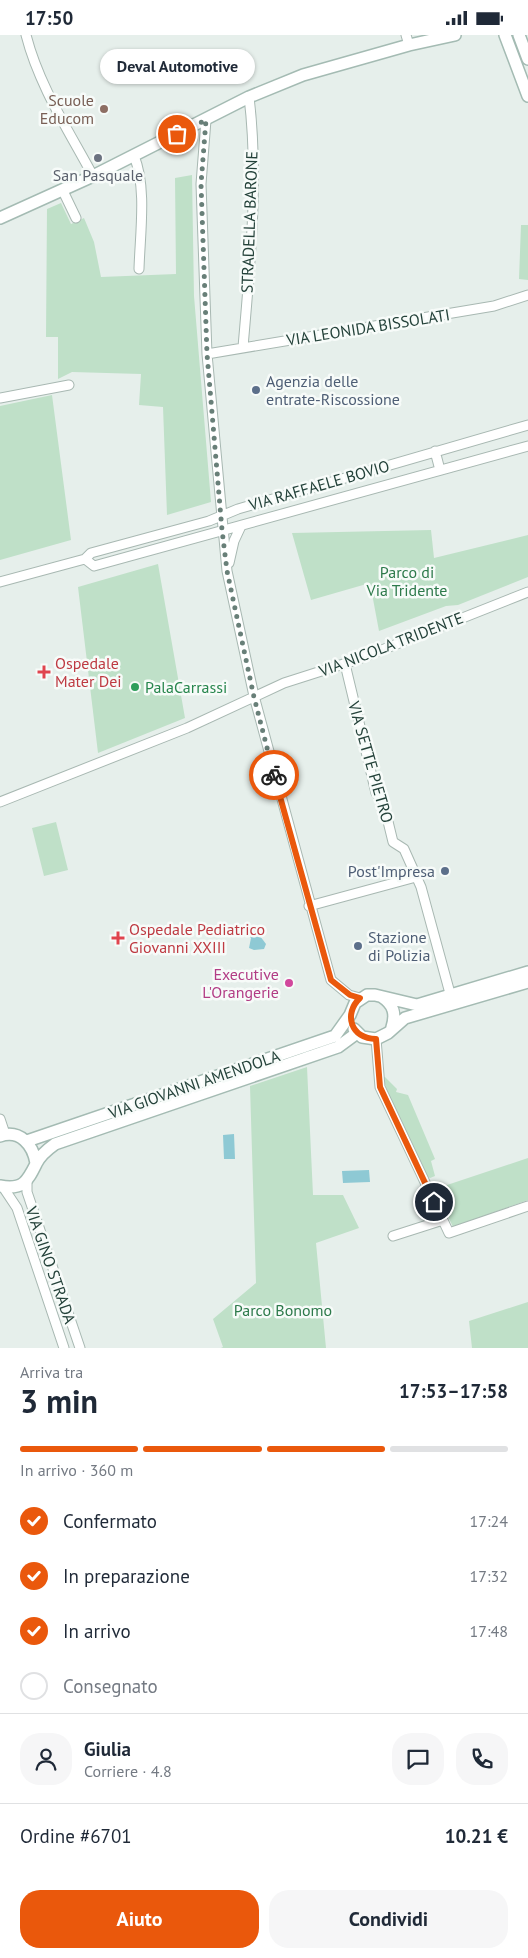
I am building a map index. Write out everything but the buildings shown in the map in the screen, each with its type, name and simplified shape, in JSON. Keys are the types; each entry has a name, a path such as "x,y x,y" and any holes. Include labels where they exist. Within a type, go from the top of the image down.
{"main road":[{"path":"0,218 94,176 248,97 304,75 407,40 455,35"},
{"path":"505,35 528,96"},
{"path":"519,35 528,59"},
{"path":"360,998 375,995 417,1005 451,997 528,972"},
{"path":"350,1015 353,1028 357,1033 362,1037 376,1039 388,1033 392,1027 405,1018 528,982"},
{"path":"382,997 392,1006 394,1013 392,1027"},
{"name":"VIA GIOVANNI AMENDOLA","path":"27,1141 335,1036 360,998"},
{"name":"VIA GIOVANNI AMENDOLA","path":"27,1181 36,1163 56,1144 338,1047 357,1033"},
{"path":"3,1135 17,1135 27,1141 34,1151 36,1163"},
{"path":"2,1187 13,1188 27,1181"}],"street":[{"path":"26,35 31,56 47,91 94,176"},
{"name":"STRADELLA BARONE","path":"243,347 252,230 252,121 248,97"},
{"path":"206,120 201,184 207,354 227,571 254,697 309,905 331,980 350,995 360,998"},
{"path":"134,156 139,169 140,184 139,269"},
{"path":"63,191 76,218"},
{"name":"VIA LEONIDA BISSOLATI","path":"207,354 494,306 528,295"},
{"path":"0,398 69,385"},
{"name":"VIA RAFFAELE BOVIO","path":"0,582 85,559 91,553 528,425"},
{"name":"VIA RAFFAELE BOVIO","path":"85,559 94,566 528,446"},
{"path":"435,451 440,471"},
{"path":"268,501 273,517"},
{"path":"227,571 234,541 241,526"},
{"name":"VIA NICOLA TRIDENTE","path":"0,802 187,728 284,683 345,664 528,592"},
{"name":"VIA SETTE PIETRO","path":"345,664 376,793 383,801 393,842 404,849 421,887 451,997"},
{"path":"309,905 416,877"},
{"path":"376,1039 380,1087 449,1233 528,1205"},
{"path":"0,1119 3,1135"},
{"name":"VIA GINO STRADA","path":"27,1181 26,1192 80,1348"},
{"name":"VIA GINO STRADA","path":"2,1187 17,1208 64,1348"},
{"path":"393,1236 443,1220"}],"green space":[{"path":"192,175 194,296 211,502 167,515 163,407 139,405 141,374 72,372 58,379 58,337 46,337 47,209 61,203 71,224 84,218 94,242 101,277 176,274 175,178"},
{"path":"521,225 528,225 528,280 519,279"},
{"path":"52,395 71,540 0,560 0,406"},
{"name":"Parco di Via Tridente","path":"431,530 434,558 528,535 528,577 458,605 446,606 379,631 370,583 311,600 292,533"},
{"name":"PalaCarrassi","path":"158,564 185,718 98,753 78,587"},
{"path":"56,822 68,870 44,876 32,828"},
{"name":"Parco Bonomo","path":"307,1067 313,1195 343,1195 359,1228 316,1243 326,1348 221,1348 223,1347 213,1319 256,1283 250,1086"},
{"path":"383,1077 397,1089 396,1092 408,1095 435,1159 431,1161 435,1176 428,1177 387,1091"},
{"path":"528,1158 528,1200 453,1227 435,1189"},
{"path":"528,1302 528,1348 472,1348 469,1321"}],"water":[{"path":"253,927 259,927 261,930 260,936 266,944 264,949 254,950 249,948 251,938 247,933"},
{"path":"234,1134 235,1159 224,1159 223,1135"},
{"path":"369,1170 370,1182 343,1183 342,1171"}],"way so far":[{"path":"177,134 206,120 201,184 207,354 222,530 227,571 254,697 274,775"}],"place":[{"name":"Scuole Educom","path":"104,109"},
{"name":"Deval Automotive","path":"177,134"},
{"name":"San Pasquale","path":"98,158"},
{"name":"Agenzia delle entrate-Riscossione","path":"256,390"},
{"name":"Ospedale Mater Dei","path":"44,672"},
{"name":"PalaCarrassi","path":"135,687"},
{"name":"Post'Impresa","path":"445,871"},
{"name":"Ospedale Pediatrico Giovanni XXIII","path":"118,938"},
{"name":"Stazione di Polizia","path":"358,946"},
{"name":"Executive L'Orangerie","path":"289,983"}],"route":[{"path":"274,775 331,980 350,995 360,998 352,1008 350,1015 353,1028 362,1037 376,1039 380,1087 434,1202"}]}
